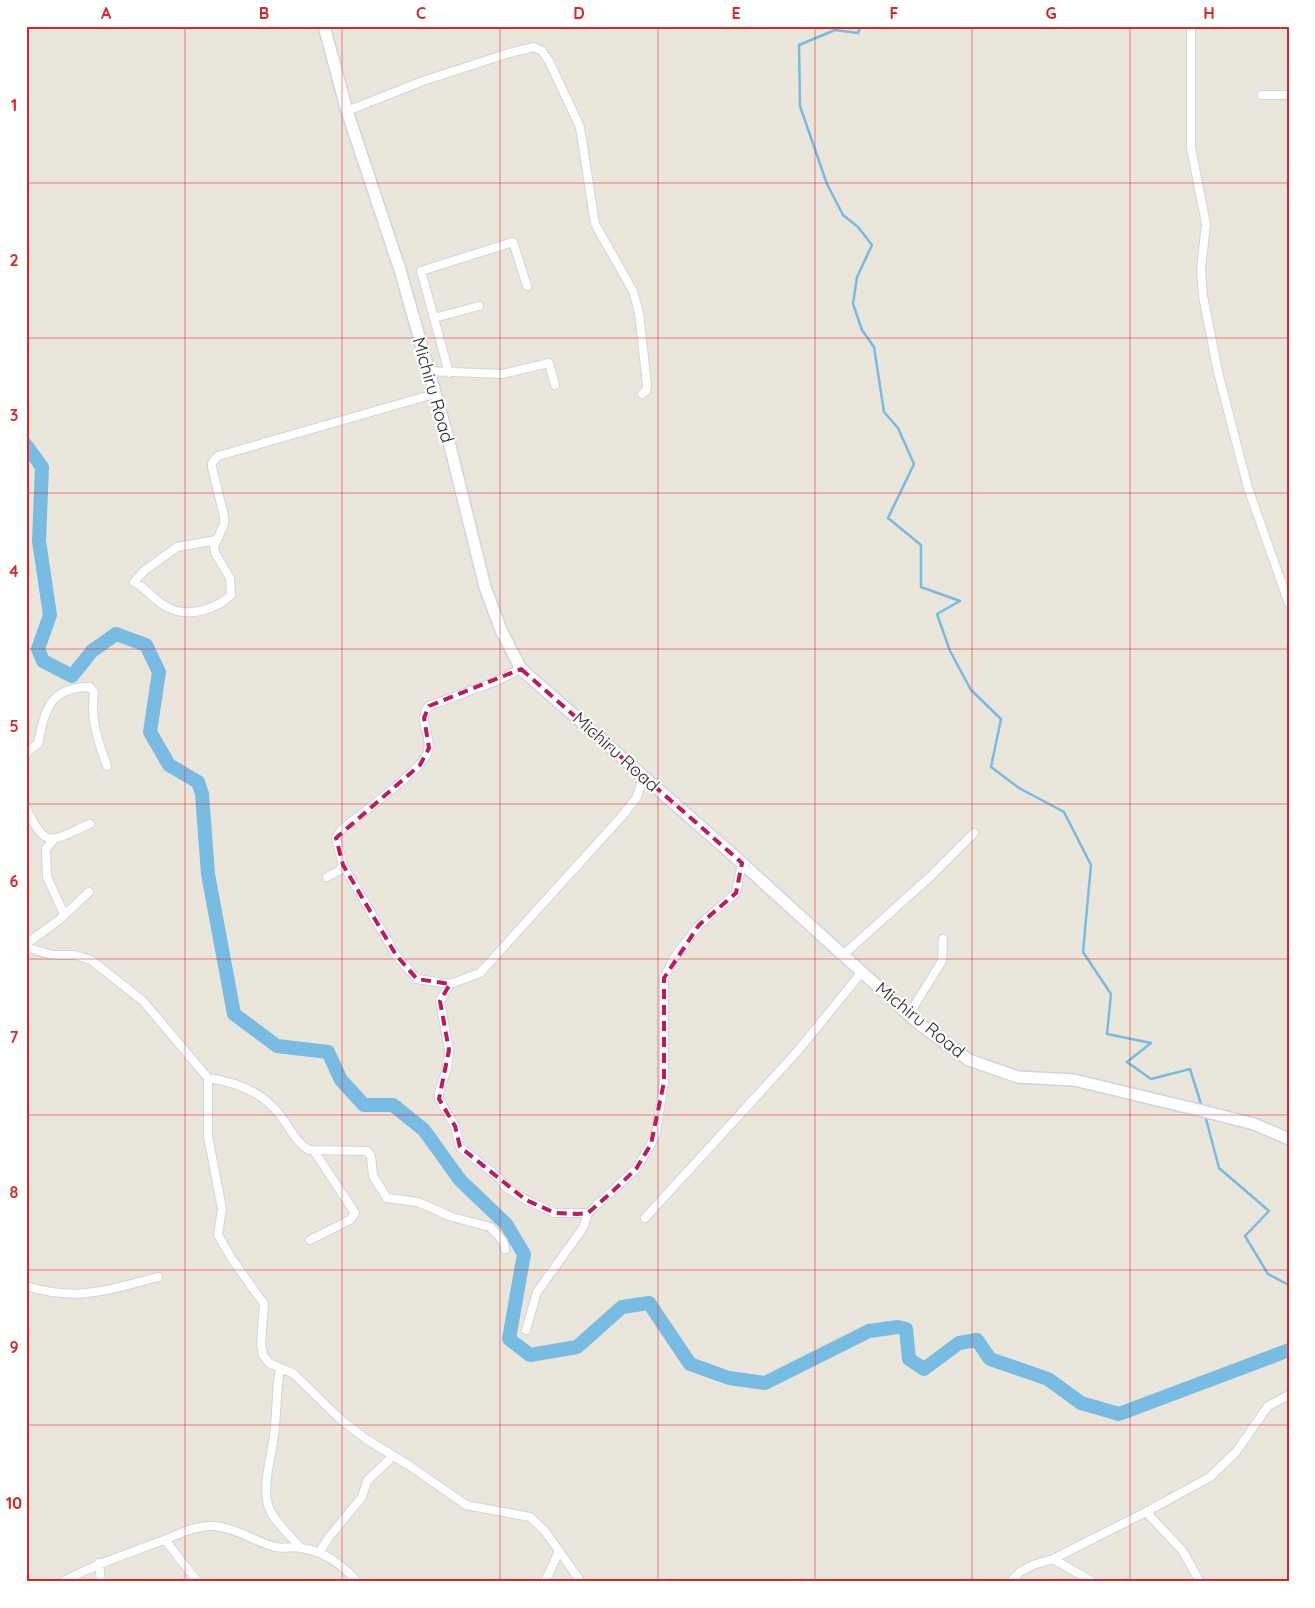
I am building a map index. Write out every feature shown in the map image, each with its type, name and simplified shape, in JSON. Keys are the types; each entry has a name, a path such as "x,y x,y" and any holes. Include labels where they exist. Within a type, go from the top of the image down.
{"street":[{"name":"Michiru Road","path":"324,26 346,111 400,270 448,438 485,588 501,630 521,668 742,863 909,1014 948,1045 979,1065 1018,1077 1074,1080 1254,1124 1289,1139"},
{"path":"1191,26 1191,148 1206,224 1201,270 1203,296 1218,372 1248,488 1289,604"},
{"path":"346,111 423,81 509,52 534,46 542,51 550,61 580,127 595,224 633,291 639,313 647,385 646,391 642,394"},
{"path":"1262,95 1289,95"},
{"path":"449,373 420,271 513,242 527,286"},
{"path":"434,318 479,306"},
{"path":"428,371 502,374 548,363 555,385"},
{"path":"216,540 177,547 144,571 134,582 169,608 180,611 190,612 220,604 232,595 232,586 230,578 215,553 216,540 224,524 224,516 212,467 212,463 218,456 434,394"},
{"path":"521,668 494,682 429,706 425,710 424,718 429,748 420,765 337,834 336,838 342,866 396,955 417,979 450,984 480,973 623,815 637,797 644,777"},
{"path":"26,753 38,744 42,719 57,696 68,689 90,687 94,692 92,706 94,730 107,766"},
{"path":"26,807 40,831 46,838 53,840"},
{"path":"64,914 47,877 46,849 53,840 90,824"},
{"path":"843,955 931,876 974,832"},
{"path":"526,1330 537,1292 583,1228 588,1213 636,1169 656,1132 664,1082 664,978 674,958 699,925 736,893 742,863"},
{"path":"327,877 340,870 342,866"},
{"path":"26,946 89,892"},
{"path":"909,1014 942,961 943,939"},
{"path":"26,946 52,955 75,955 91,960 143,1001 208,1078 231,1083 263,1097 280,1114 304,1148 314,1151 367,1151 371,1156 373,1176 387,1198 418,1202 452,1217 490,1227 503,1241 504,1249"},
{"path":"645,1218 796,1053 862,972"},
{"path":"450,984 440,1001 449,1050 448,1068 439,1092 439,1099 455,1126 460,1148 498,1177 507,1188 526,1200 555,1213 588,1213"},
{"path":"208,1078 208,1136 222,1208 218,1235 232,1259 264,1304 262,1350 269,1363 294,1374 340,1419 366,1439 466,1505 530,1517 545,1531 581,1582"},
{"path":"310,1240 350,1220 355,1213 314,1151"},
{"path":"26,1286 52,1294 73,1294 109,1290 158,1277"},
{"path":"280,1369 275,1404 275,1434 267,1476 267,1498 275,1518 300,1547"},
{"path":"1010,1582 1020,1572 1033,1565 1053,1559 1210,1477 1236,1452 1268,1406 1289,1396"},
{"path":"320,1551 355,1503 362,1497 367,1482 393,1456"},
{"path":"1146,1512 1182,1550 1200,1582"},
{"path":"62,1582 99,1563 166,1540 193,1528 212,1526 237,1531 277,1548 300,1547 320,1551 338,1562 358,1582"},
{"path":"166,1540 198,1582"},
{"path":"545,1582 559,1551"},
{"path":"1053,1559 1093,1582"},
{"path":"99,1563 101,1582"}],"highlighted area":[{"path":"521,669 742,863 736,893 699,925 664,978 664,1082 651,1144 636,1169 588,1213 555,1213 526,1200 460,1147 455,1126 439,1099 449,1050 440,1001 450,984 417,979 396,955 343,865 336,838 420,765 429,748 424,718 429,706"}],"waterway":[{"path":"861,26 858,33 835,30 799,45 800,106 827,184 843,215 858,227 872,245 857,277 853,304 862,330 874,347 884,412 898,428 914,464 888,518 921,545 921,587 960,601 937,614 950,651 971,690 1001,719 991,767 1019,788 1064,812 1091,865 1083,952 1111,994 1107,1034 1151,1043 1127,1062 1151,1079 1190,1069 1202,1107"},
{"path":"26,445 42,467 39,541 50,615 38,649 43,661 72,676 92,651 116,634 146,645 159,672 150,732 169,765 198,782 202,794 208,874 234,1014 277,1046 328,1052 341,1080 364,1105 393,1105 424,1130 460,1180 506,1224 524,1254 509,1339 530,1355 577,1347 622,1307 649,1303 690,1364 729,1378 765,1383 869,1331 898,1327 906,1329 909,1359 924,1369 959,1343 977,1340 990,1359 1048,1379 1081,1403 1119,1414 1289,1350"},
{"path":"1205,1115 1219,1168 1269,1211 1245,1236 1268,1274 1289,1285"}]}
